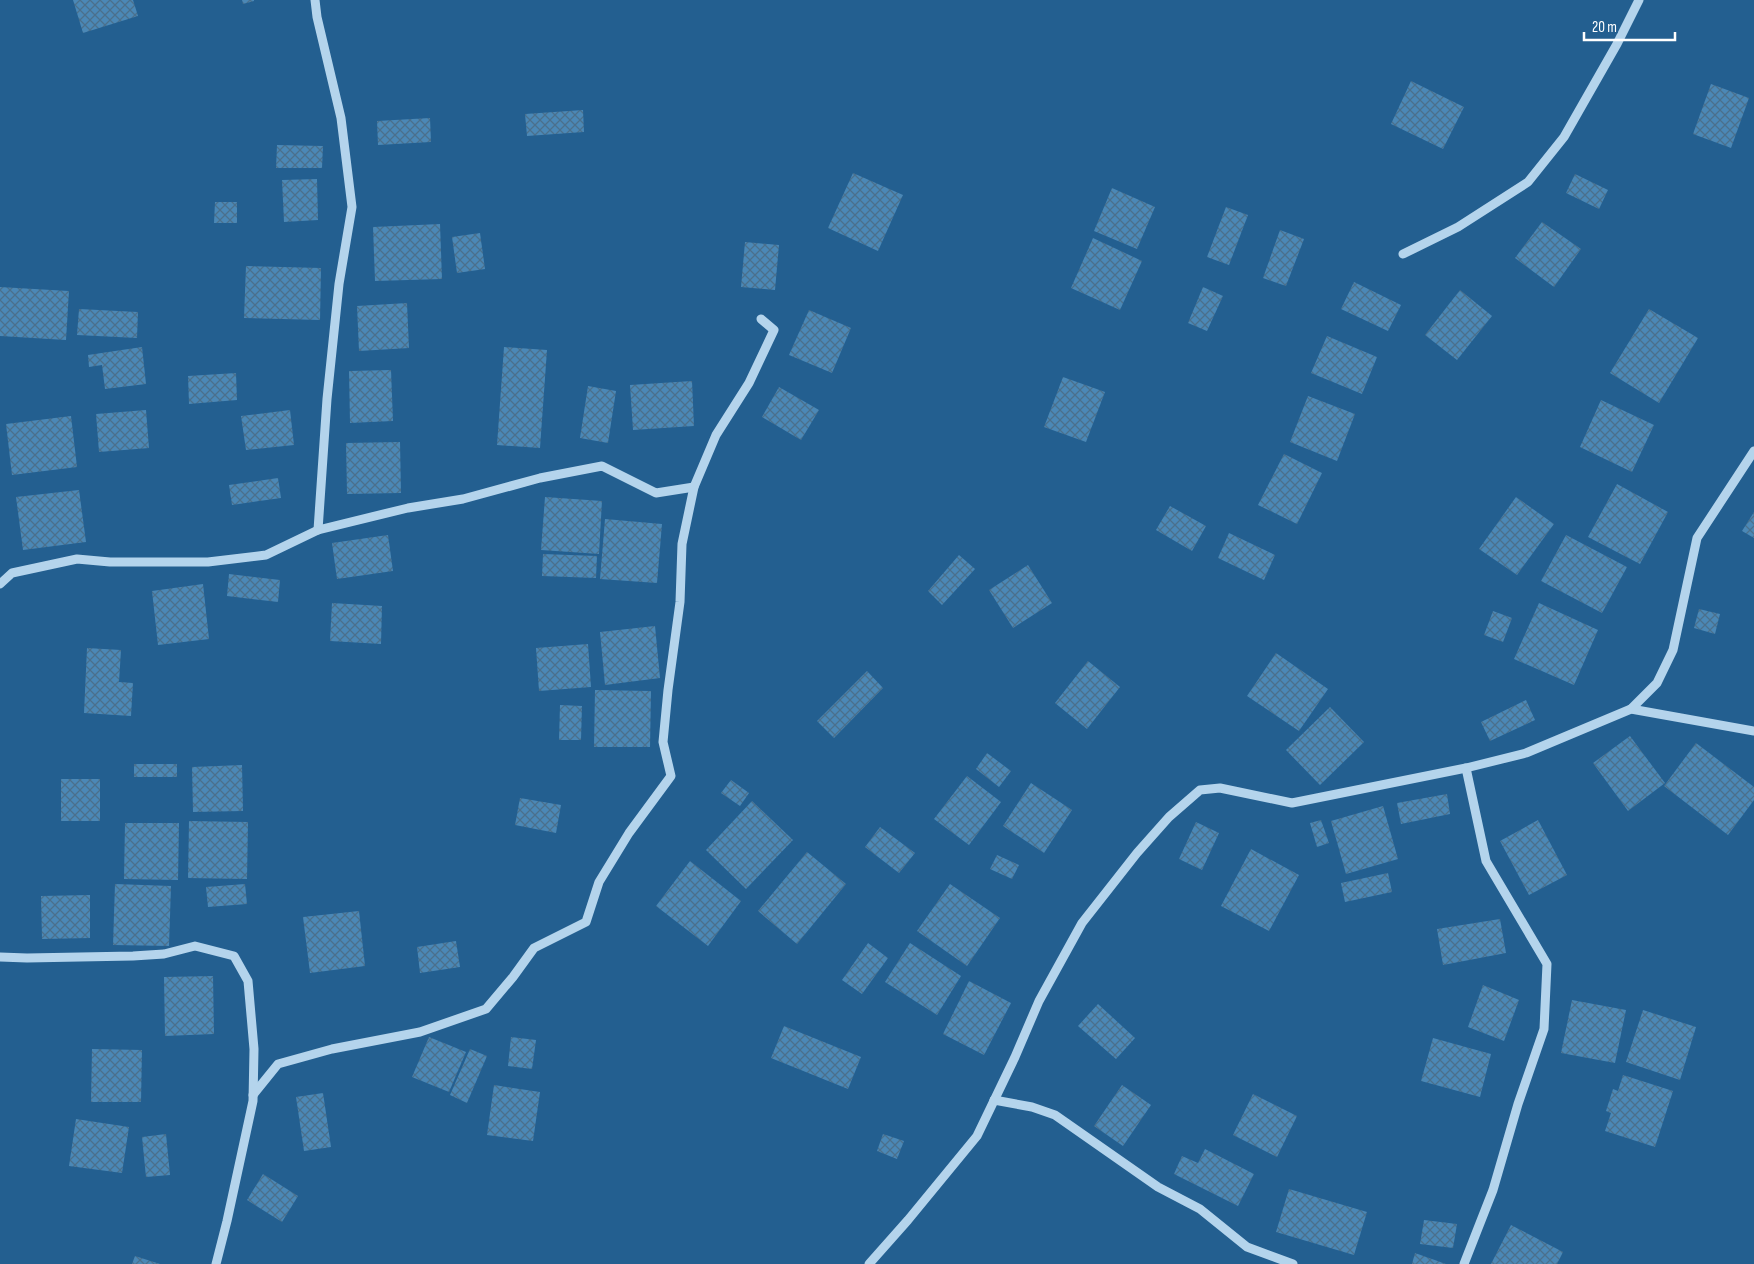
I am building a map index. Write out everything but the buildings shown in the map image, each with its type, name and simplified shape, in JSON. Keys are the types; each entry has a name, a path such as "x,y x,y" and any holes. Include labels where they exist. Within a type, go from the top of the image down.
{"street":[{"path":"315,0 317,17 341,118 352,207 339,284 328,389 318,530"},
{"path":"1403,254 1458,227 1528,182 1564,137 1617,44 1639,0"},
{"path":"253,1095 278,1064 332,1049 420,1032 486,1010 513,978 534,948 586,922 599,882 629,833 671,776 663,742 680,602 682,544 694,487 716,436 749,383 774,330 761,319"},
{"path":"868,1264 908,1220 977,1136 1016,1057 1039,1001 1082,923 1137,853 1169,817 1200,790 1220,788 1292,803 1466,768 1526,753 1631,709 1657,683 1673,650 1697,538 1754,451"},
{"path":"0,584 12,573 77,559 118,562 208,562 266,555 318,530 408,508 463,499 540,478 602,466 656,493 694,487"},
{"path":"1631,709 1754,731"},
{"path":"1464,1264 1494,1190 1518,1104 1544,1029 1547,964 1486,861 1466,768"},
{"path":"0,957 133,956 164,954 194,946 234,956 248,982 254,1049 253,1101 216,1264"},
{"path":"994,1100 1032,1107 1055,1115 1158,1187 1200,1209 1247,1247 1293,1264"}]}
